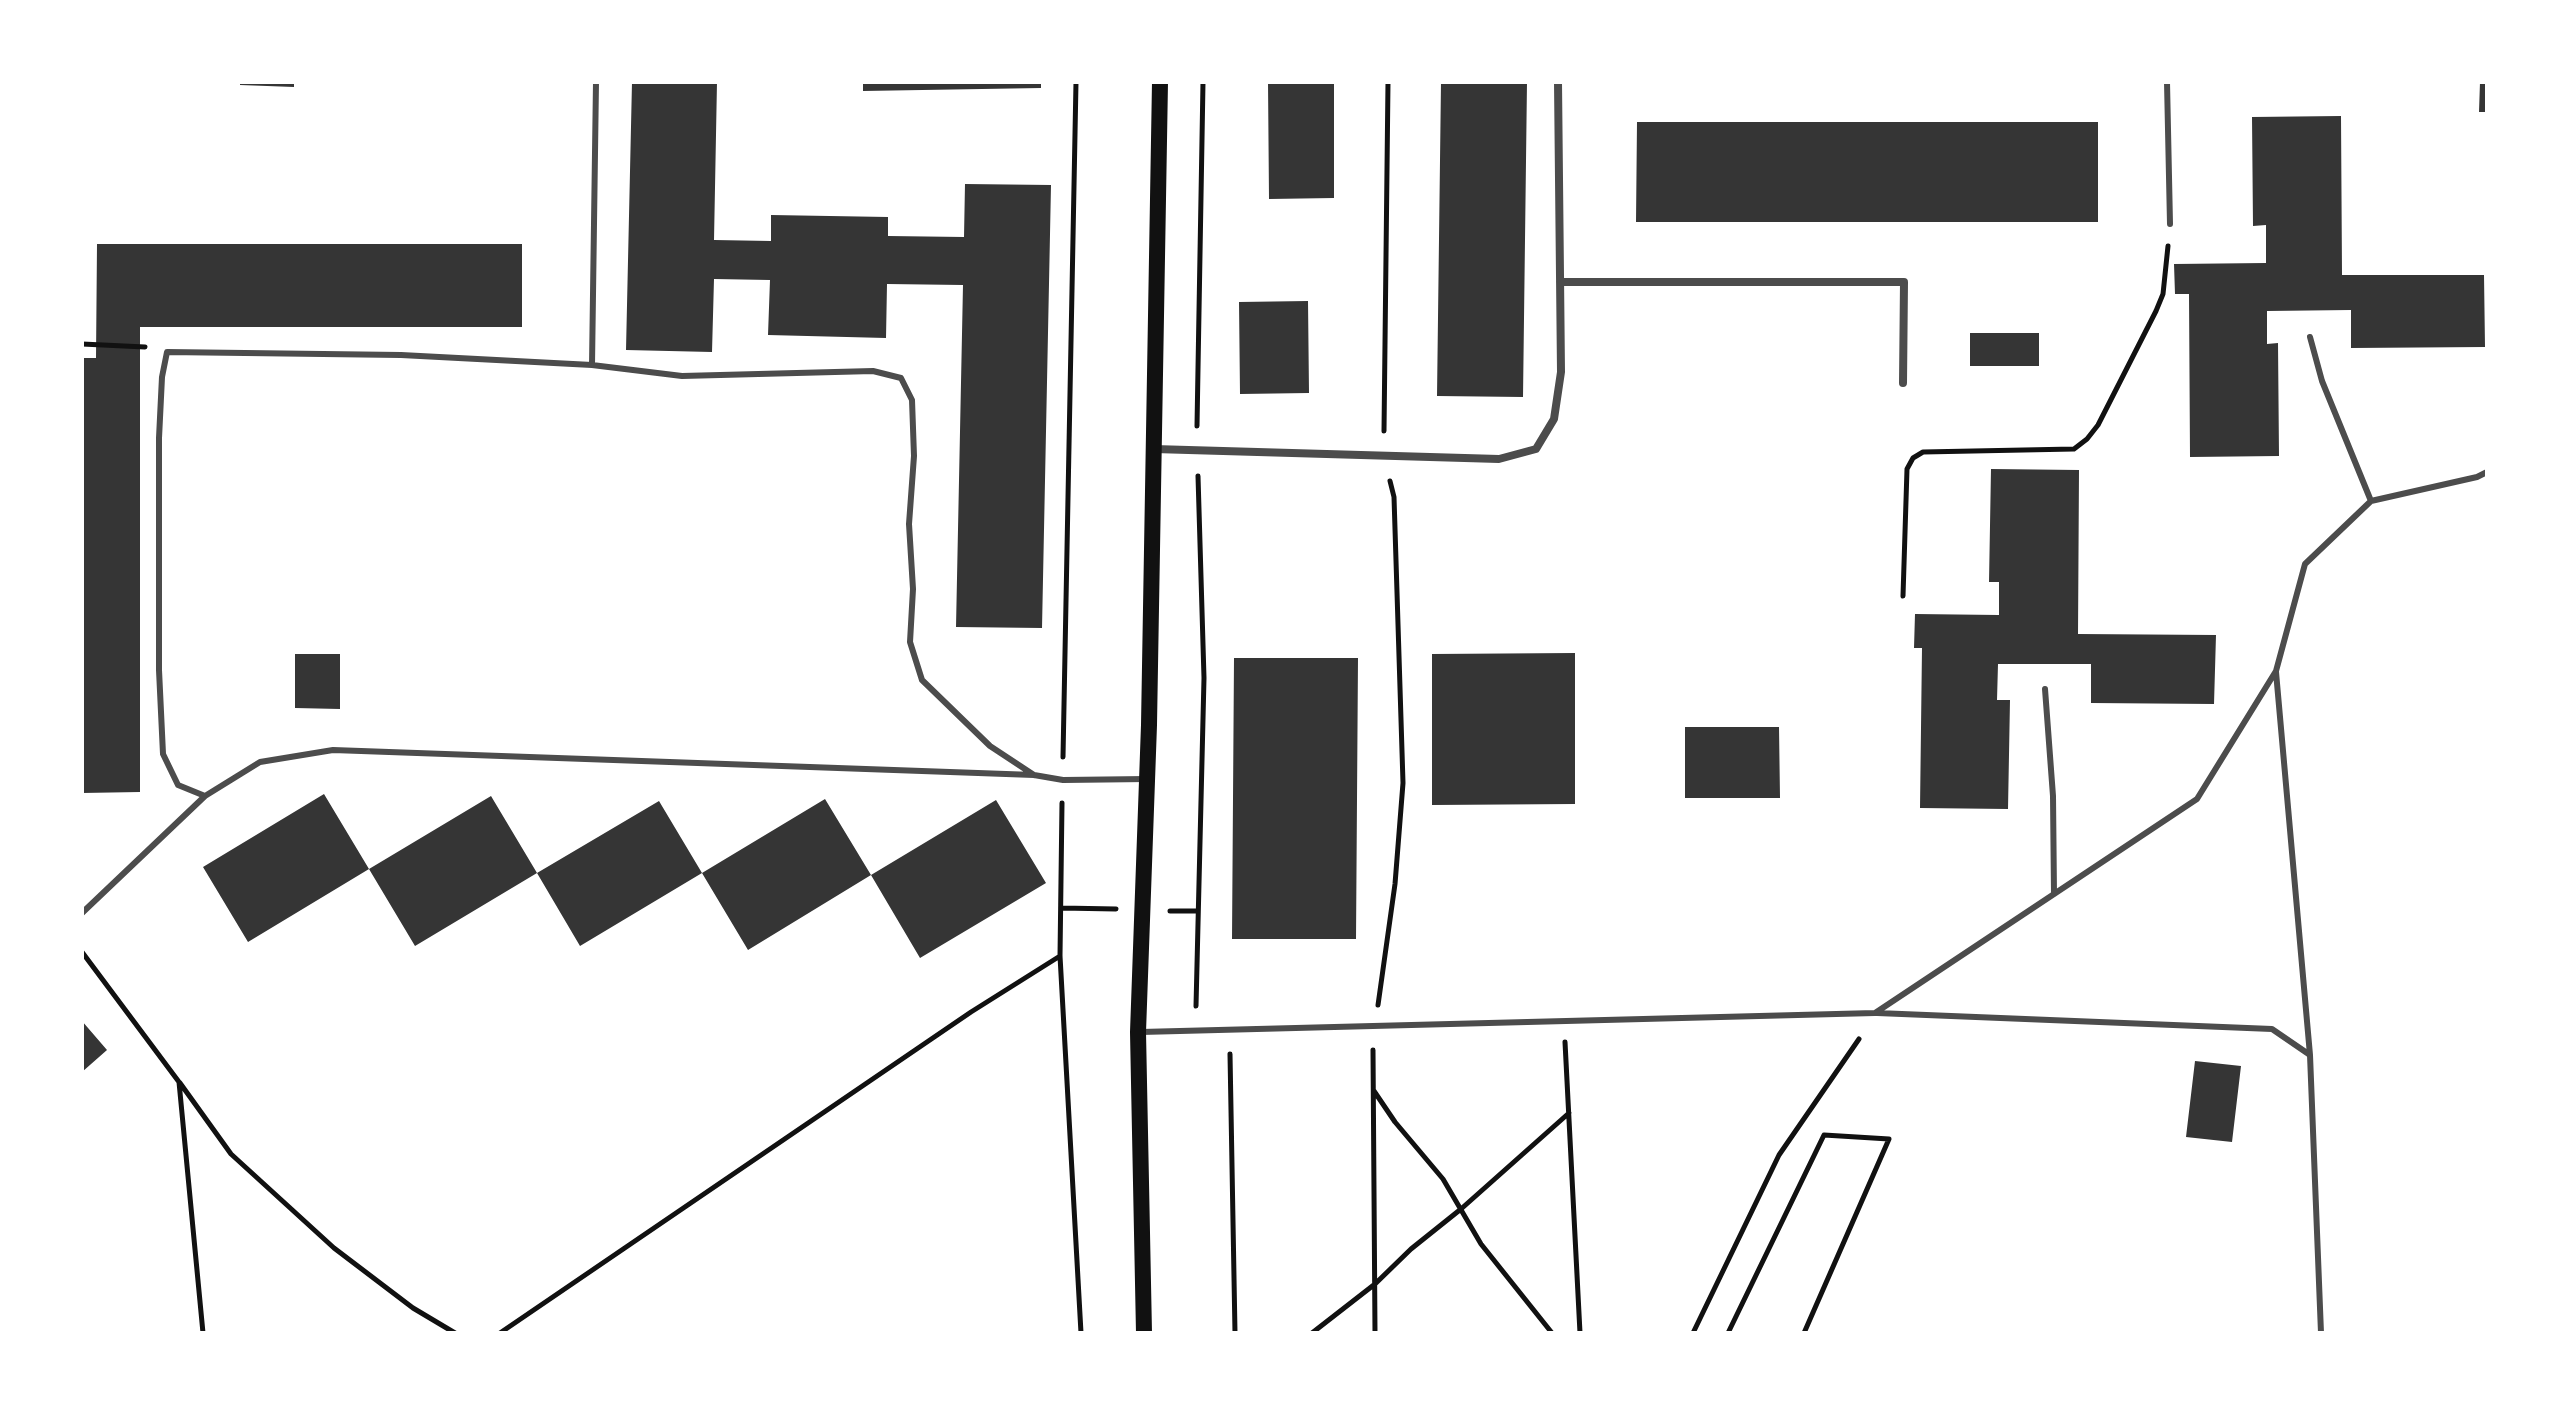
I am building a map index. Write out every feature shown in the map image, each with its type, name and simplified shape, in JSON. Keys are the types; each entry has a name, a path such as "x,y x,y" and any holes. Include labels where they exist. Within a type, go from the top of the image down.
{"main road":[{"path":"1144,1333 1138,1032 1147,779 1160,82"}],"street":[{"path":"1154,449 1499,459 1536,449 1554,419 1561,372 1558,82"},
{"path":"1560,282 1904,282 1903,383"}],"lane":[{"path":"592,365 596,82"},
{"path":"2167,82 2170,224"},
{"path":"2310,337 2322,381 2371,501"},
{"path":"205,796 178,785 163,754 159,670 159,438 162,377 167,352 401,355 592,365 682,376 873,371 901,378 912,400 914,456 909,524 913,589 910,642 922,680 990,746 1034,775"},
{"path":"1875,1013 2197,799 2276,671 2305,564 2371,501 2487,474"},
{"path":"2276,671 2310,1055 2321,1333"},
{"path":"2045,689 2053,796 2054,894"},
{"path":"82,913 205,796 260,762 333,750 1034,775 1063,780 1147,779"},
{"path":"1138,1032 1875,1013 2272,1029 2310,1055"}],"path":[{"path":"1076,82 1060,956 1081,1333"},
{"path":"1195,1031 1204,678 1197,450 1203,82"},
{"path":"1375,1333 1373,1026 1381,991 1395,884 1403,783 1394,497 1384,456 1388,82"},
{"path":"1903,596 1907,469 1913,458 1923,452 2074,449 2087,439 2098,425 2163,294 2170,224"},
{"path":"82,344 140,345 167,352"},
{"path":"82,952 231,1154 345,1256 413,1308 455,1333"},
{"path":"500,1333 971,1012 1060,956"},
{"path":"1693,1333 1779,1155 1826,1090 1875,1013"},
{"path":"1564,1021 1580,1333"},
{"path":"1229,1030 1235,1333"},
{"path":"179,1082 203,1333"},
{"path":"1374,1090 1395,1122 1443,1179 1481,1244 1552,1333"},
{"path":"1312,1333 1375,1284 1411,1249 1569,1113"},
{"path":"1728,1333 1824,1135 1889,1139 1804,1333"}],"building":[{"path":"240,82 294,82 294,87 240,85"},
{"path":"632,82 717,82 714,240 771,241 771,215 888,217 888,236 964,237 965,184 1051,185 1042,628 956,627 963,285 887,284 886,338 768,335 770,280 714,279 712,352 626,350"},
{"path":"863,82 1041,82 1041,88 863,91"},
{"path":"1268,82 1334,82 1334,198 1269,199"},
{"path":"1441,82 1527,82 1523,397 1437,396"},
{"path":"2480,82 2487,82 2487,112 2479,112"},
{"path":"2341,116 2342,275 2484,275 2485,347 2351,348 2351,310 2267,311 2267,344 2278,343 2279,456 2190,457 2189,294 2175,294 2174,264 2266,263 2266,225 2253,226 2252,117"},
{"path":"1637,122 2098,122 2098,222 1636,222"},
{"path":"97,244 522,244 522,327 140,327 140,792 82,793 82,358 96,358"},
{"path":"1308,301 1309,393 1240,394 1239,302"},
{"path":"1970,333 2039,333 2039,366 1970,366"},
{"path":"1991,469 2079,470 2078,634 2216,635 2214,704 2091,703 2091,664 1998,664 1997,700 2010,700 2008,809 1920,808 1922,648 1914,648 1915,614 1999,615 1999,582 1989,582"},
{"path":"1575,653 1575,804 1432,805 1432,654"},
{"path":"295,654 340,654 340,709 295,708"},
{"path":"1234,658 1358,658 1356,939 1232,939"},
{"path":"1685,727 1779,727 1780,798 1685,798"},
{"path":"324,794 369,869 248,942 203,867"},
{"path":"491,796 537,873 415,946 369,869"},
{"path":"825,799 871,875 748,950 702,873"},
{"path":"996,800 1046,883 920,958 871,875"},
{"path":"659,801 702,873 580,946 537,873"},
{"path":"82,1021 107,1050 82,1072"},
{"path":"2195,1061 2241,1066 2232,1142 2186,1137"}]}
